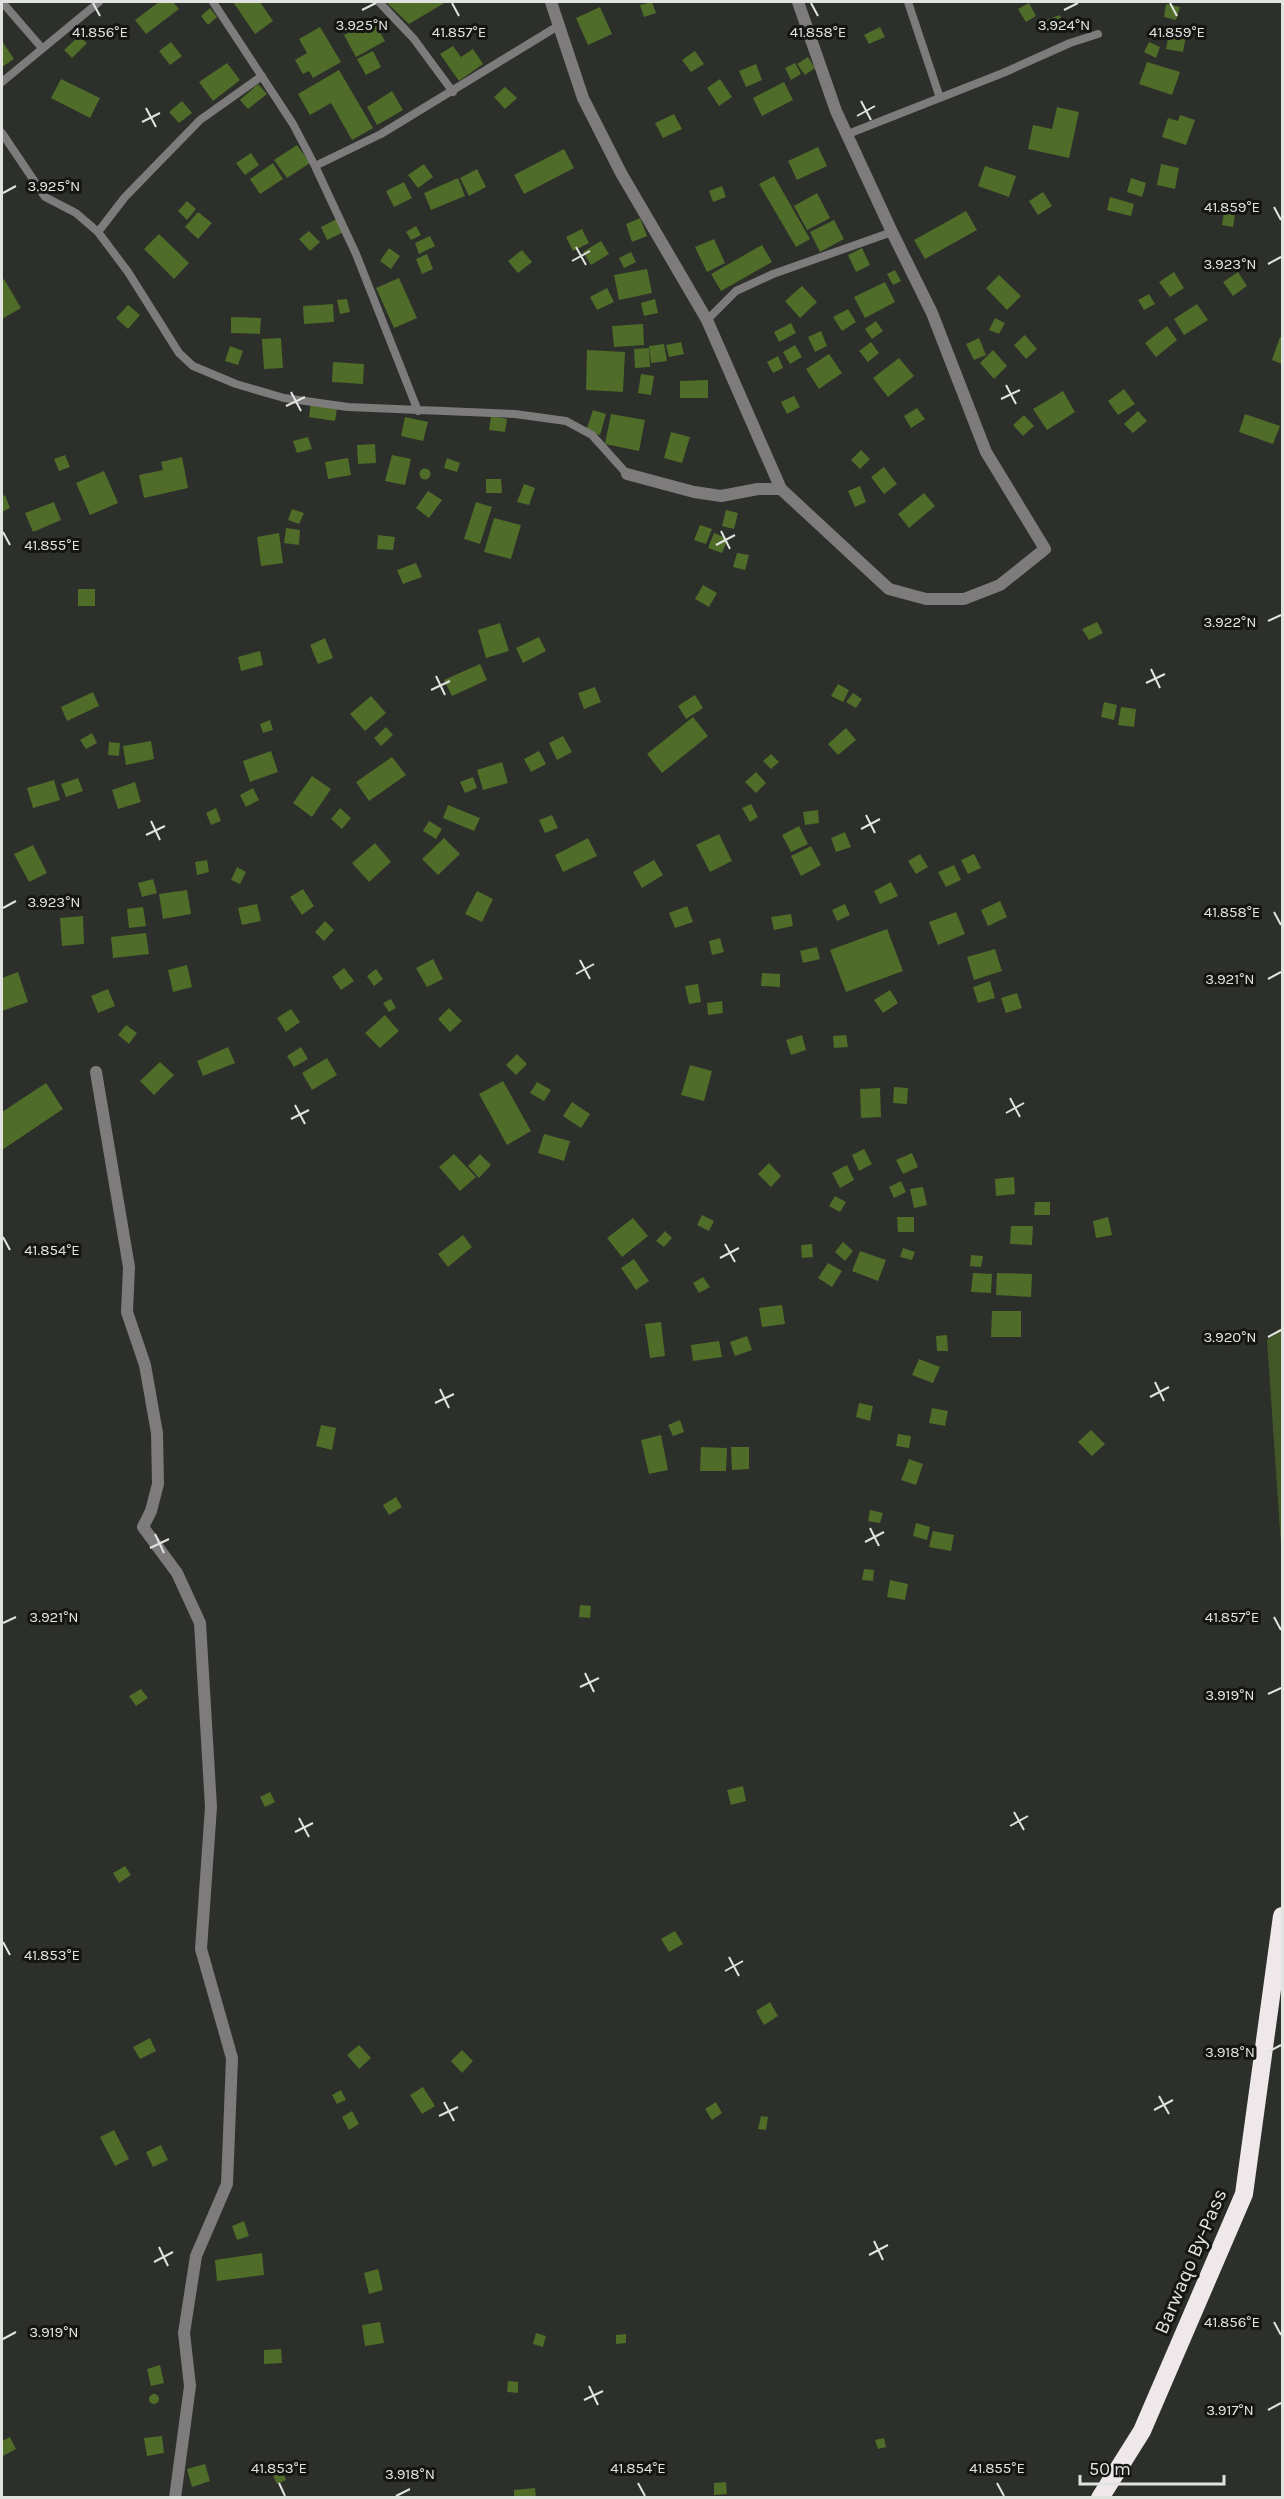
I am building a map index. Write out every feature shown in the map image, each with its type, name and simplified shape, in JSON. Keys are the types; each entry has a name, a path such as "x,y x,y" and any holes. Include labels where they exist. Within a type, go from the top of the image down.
{"highway":[{"name":"Barwaqo By-Pass","path":"1100,2498 1142,2431 1244,2194 1282,1916"}],"street":[{"path":"551,2 583,98 621,173 707,320 781,489 889,589 926,599 964,598 1000,585 1045,549 987,452 932,313 836,111 798,2"},
{"path":"627,474 694,492 721,496 759,489 781,489"},
{"path":"96,1072 129,1267 127,1312 145,1365 157,1433 158,1484 151,1510 143,1527 177,1572 200,1623 212,1807 201,1949 232,2058 227,2184 196,2256 184,2333 190,2386 175,2498"}],"lane":[{"path":"2,2 41,47"},
{"path":"2,82 41,47 99,2"},
{"path":"213,2 293,124 315,166 356,254 418,411"},
{"path":"379,2 414,39 453,92"},
{"path":"908,2 940,98"},
{"path":"315,166 381,134 558,26"},
{"path":"848,134 1098,34"},
{"path":"98,232 125,196 200,120 262,76"},
{"path":"2,133 45,197 76,213 98,232 128,272 179,353 194,366 236,384 284,398 348,407 515,414 566,421 592,435 627,474"},
{"path":"707,320 736,291 773,273 892,232"}],"green space":[{"path":"1282,1327 1282,1560 1267,1340"}],"building":[{"path":"159,2 173,2 179,9 146,34 135,20"},
{"path":"233,2 260,2 273,21 255,34"},
{"path":"386,2 446,2 409,24"},
{"path":"652,2 656,13 644,17 640,5"},
{"path":"1029,3 1036,16 1026,22 1018,9"},
{"path":"1166,4 1180,7 1176,20 1164,17"},
{"path":"600,7 612,34 588,45 576,18"},
{"path":"210,8 217,17 208,25 201,16"},
{"path":"1060,15 1064,27 1047,32 1043,21"},
{"path":"373,20 385,41 356,57 344,35"},
{"path":"320,27 341,62 313,78 309,71 303,74 295,60 307,53 299,39"},
{"path":"880,27 885,37 869,44 864,35"},
{"path":"1169,33 1186,36 1183,52 1166,49"},
{"path":"79,36 87,43 72,58 64,50"},
{"path":"2,41 14,59 2,67"},
{"path":"171,42 182,56 170,65 159,51"},
{"path":"1149,42 1160,47 1156,58 1144,52"},
{"path":"453,46 461,57 473,49 483,64 459,81 440,54"},
{"path":"373,51 381,67 366,75 357,59"},
{"path":"695,51 704,64 691,72 682,60"},
{"path":"808,57 815,68 805,75 797,64"},
{"path":"1147,62 1180,72 1172,95 1139,84"},
{"path":"227,63 240,80 213,101 199,82"},
{"path":"795,63 801,74 791,80 785,68"},
{"path":"756,64 762,80 746,87 739,71"},
{"path":"339,70 373,128 352,140 331,103 310,115 298,94"},
{"path":"61,79 100,98 90,118 51,98"},
{"path":"720,79 732,97 719,106 707,88"},
{"path":"784,82 793,100 762,116 753,98"},
{"path":"258,84 267,94 248,109 240,100"},
{"path":"505,87 517,98 505,109 494,97"},
{"path":"392,91 403,110 377,125 367,107"},
{"path":"182,101 192,113 179,123 169,112"},
{"path":"1057,107 1079,112 1069,158 1028,149 1033,125 1052,129"},
{"path":"674,114 682,129 663,138 655,123"},
{"path":"1180,115 1195,120 1186,145 1162,137 1168,118 1178,121"},
{"path":"297,145 310,163 287,178 274,160"},
{"path":"818,147 827,166 797,180 788,161"},
{"path":"564,149 574,168 524,194 514,175"},
{"path":"251,153 259,165 245,175 236,163"},
{"path":"273,163 283,179 260,194 250,179"},
{"path":"424,164 433,177 418,188 408,175"},
{"path":"1161,164 1179,168 1175,189 1157,185"},
{"path":"985,166 1016,176 1009,197 978,186"},
{"path":"477,169 486,187 469,196 460,178"},
{"path":"774,176 810,239 796,247 759,184"},
{"path":"458,178 465,196 431,210 424,193"},
{"path":"1131,178 1146,183 1142,197 1127,192"},
{"path":"404,182 412,198 394,207 386,191"},
{"path":"722,186 726,197 713,202 709,191"},
{"path":"1043,192 1052,206 1038,215 1029,201"},
{"path":"817,193 830,218 807,230 794,206"},
{"path":"1110,197 1134,204 1131,216 1107,210"},
{"path":"187,201 196,209 187,220 178,211"},
{"path":"966,211 977,230 925,259 914,240"},
{"path":"198,212 212,223 198,239 185,227"},
{"path":"1224,212 1235,214 1233,227 1222,225"},
{"path":"640,218 647,236 632,242 626,224"},
{"path":"337,219 344,232 327,240 321,227"},
{"path":"834,220 844,239 820,252 810,232"},
{"path":"416,226 421,235 411,240 406,232"},
{"path":"582,229 589,243 573,251 566,237"},
{"path":"309,231 320,242 310,251 299,239"},
{"path":"159,234 189,263 174,279 144,249"},
{"path":"430,236 435,246 419,254 415,243"},
{"path":"714,239 725,263 707,272 695,247"},
{"path":"601,241 609,254 591,265 583,252"},
{"path":"762,245 772,262 721,291 711,274"},
{"path":"389,248 400,256 391,269 380,261"},
{"path":"862,248 870,265 856,272 848,255"},
{"path":"522,250 532,262 518,273 508,261"},
{"path":"631,252 636,262 624,268 619,258"},
{"path":"427,254 433,269 422,274 416,259"},
{"path":"647,269 652,293 619,300 614,275"},
{"path":"895,270 901,281 893,285 887,274"},
{"path":"1174,272 1184,288 1170,297 1159,282"},
{"path":"1238,272 1247,286 1233,296 1223,282"},
{"path":"999,275 1021,296 1007,310 986,288"},
{"path":"399,278 417,318 394,328 376,288"},
{"path":"4,279 21,308 2,319 2,281"},
{"path":"885,282 895,302 865,318 854,297"},
{"path":"802,286 817,302 800,318 785,301"},
{"path":"607,288 614,302 597,310 590,297"},
{"path":"1149,294 1155,304 1144,310 1138,300"},
{"path":"347,299 350,312 340,314 337,300"},
{"path":"655,299 658,313 644,316 641,303"},
{"path":"333,304 334,322 304,324 303,306"},
{"path":"1197,304 1208,320 1184,335 1174,319"},
{"path":"128,305 140,315 128,329 116,318"},
{"path":"848,309 856,322 842,331 833,317"},
{"path":"231,317 261,318 260,334 231,333"},
{"path":"995,318 1005,323 999,334 989,330"},
{"path":"876,321 883,331 872,339 865,329"},
{"path":"791,323 796,333 779,342 774,332"},
{"path":"643,324 644,345 614,347 612,326"},
{"path":"1167,326 1177,340 1156,357 1145,343"},
{"path":"821,331 827,346 815,352 808,337"},
{"path":"1025,335 1037,349 1026,359 1014,345"},
{"path":"1280,337 1282,337 1282,364 1272,360"},
{"path":"281,338 283,368 264,369 262,339"},
{"path":"979,338 986,355 974,360 966,344"},
{"path":"681,342 684,354 669,357 666,345"},
{"path":"871,342 879,353 868,362 859,351"},
{"path":"664,344 667,361 651,363 649,346"},
{"path":"795,345 802,357 790,364 783,352"},
{"path":"230,346 243,351 238,365 225,361"},
{"path":"649,348 650,367 635,368 634,349"},
{"path":"587,350 625,352 623,392 586,390"},
{"path":"993,350 1007,366 994,379 980,363"},
{"path":"829,354 842,373 819,389 806,369"},
{"path":"778,356 783,368 773,373 767,362"},
{"path":"899,358 914,376 888,397 873,378"},
{"path":"333,362 364,364 363,384 332,382"},
{"path":"641,374 654,376 651,395 638,393"},
{"path":"708,380 708,398 680,398 680,381"},
{"path":"1124,389 1135,404 1118,415 1108,401"},
{"path":"1063,391 1075,412 1047,430 1033,409"},
{"path":"794,396 800,407 787,414 781,402"},
{"path":"311,403 337,408 335,421 309,417"},
{"path":"917,408 925,419 911,428 904,416"},
{"path":"593,410 606,414 600,435 586,431"},
{"path":"1138,411 1147,421 1133,433 1124,424"},
{"path":"611,414 645,420 639,451 605,444"},
{"path":"1245,414 1280,426 1273,444 1239,432"},
{"path":"1024,415 1034,426 1023,436 1013,425"},
{"path":"491,416 507,419 505,432 489,430"},
{"path":"405,417 428,422 423,441 401,436"},
{"path":"671,432 690,437 682,463 664,458"},
{"path":"308,437 312,449 297,453 293,441"},
{"path":"375,444 376,463 358,464 357,445"},
{"path":"861,450 870,459 860,469 851,460"},
{"path":"65,455 70,467 59,471 54,459"},
{"path":"392,455 411,459 405,485 385,481"},
{"path":"182,457 188,488 144,498 139,475 163,470 161,462"},
{"path":"348,458 351,475 328,479 325,462"},
{"path":"447,458 460,463 457,472 444,468"},
{"path":"884,467 897,484 884,494 871,477"},
{"path":"425,469 429,470 429,478 425,479 421,478 420,474 421,470"},
{"path":"104,471 118,503 90,515 76,483"},
{"path":"486,479 501,479 502,493 486,493"},
{"path":"524,484 535,488 529,505 517,502"},
{"path":"860,486 866,502 855,507 848,491"},
{"path":"428,491 442,500 429,518 416,508"},
{"path":"924,493 935,506 909,528 898,514"},
{"path":"5,495 10,508 2,512 2,497"},
{"path":"54,502 61,520 33,532 25,513"},
{"path":"476,502 492,507 480,544 464,539"},
{"path":"292,509 304,513 299,524 288,520"},
{"path":"726,510 738,513 734,529 722,526"},
{"path":"494,518 521,525 511,559 484,552"},
{"path":"700,525 712,529 706,544 694,540"},
{"path":"286,528 300,530 299,545 284,543"},
{"path":"279,533 283,563 261,566 257,537"},
{"path":"714,533 728,539 722,553 708,548"},
{"path":"378,535 395,537 393,550 377,549"},
{"path":"737,553 749,555 745,570 733,567"},
{"path":"416,563 422,577 403,584 397,570"},
{"path":"703,585 717,593 709,607 695,599"},
{"path":"78,589 95,589 95,606 78,606"},
{"path":"1097,622 1103,633 1089,640 1082,629"},
{"path":"500,623 509,651 486,658 478,630"},
{"path":"539,637 546,651 523,663 516,648"},
{"path":"325,638 333,658 318,664 310,645"},
{"path":"260,651 263,665 241,671 238,657"},
{"path":"480,664 487,680 452,696 444,680"},
{"path":"838,684 849,690 843,702 831,696"},
{"path":"595,687 601,702 584,709 578,693"},
{"path":"93,692 99,706 67,721 61,707"},
{"path":"853,693 862,699 856,708 846,702"},
{"path":"695,695 703,708 686,719 678,706"},
{"path":"371,696 386,713 365,731 350,714"},
{"path":"1104,702 1117,705 1114,720 1101,717"},
{"path":"1121,707 1136,709 1134,727 1118,725"},
{"path":"693,717 708,736 662,773 647,754"},
{"path":"270,720 273,730 263,733 260,724"},
{"path":"386,727 393,735 381,746 374,738"},
{"path":"846,728 856,740 838,755 828,744"},
{"path":"92,733 97,743 86,749 80,740"},
{"path":"563,736 572,752 557,760 549,743"},
{"path":"151,741 154,759 126,765 123,746"},
{"path":"109,742 120,743 119,756 108,755"},
{"path":"271,751 278,772 250,782 243,761"},
{"path":"539,751 546,764 531,772 524,759"},
{"path":"771,754 779,762 771,769 763,761"},
{"path":"392,757 406,775 369,801 356,782"},
{"path":"502,762 508,783 483,790 477,770"},
{"path":"756,772 766,783 756,793 745,782"},
{"path":"312,776 331,789 312,817 293,803"},
{"path":"473,777 477,788 465,793 460,782"},
{"path":"78,778 83,791 66,797 61,784"},
{"path":"54,780 60,800 33,808 27,788"},
{"path":"135,782 141,802 118,809 112,790"},
{"path":"253,788 259,800 246,807 240,795"},
{"path":"751,804 758,817 750,822 742,808"},
{"path":"448,805 480,818 474,831 443,818"},
{"path":"216,808 221,821 211,825 206,813"},
{"path":"340,808 351,818 342,829 331,819"},
{"path":"818,810 819,823 805,825 803,812"},
{"path":"552,815 558,828 545,833 539,820"},
{"path":"429,821 442,829 436,839 423,831"},
{"path":"799,826 808,844 791,852 782,835"},
{"path":"845,832 851,847 836,852 831,838"},
{"path":"719,834 732,861 710,872 696,845"},
{"path":"444,838 460,854 438,875 422,859"},
{"path":"588,838 597,856 563,872 555,855"},
{"path":"375,843 391,862 369,882 352,863"},
{"path":"33,845 47,873 29,882 14,854"},
{"path":"811,846 821,865 801,876 791,856"},
{"path":"920,854 928,867 916,874 908,861"},
{"path":"974,854 981,868 968,874 961,860"},
{"path":"207,860 209,872 197,875 195,862"},
{"path":"654,860 663,875 642,888 633,872"},
{"path":"954,865 961,880 946,887 938,872"},
{"path":"237,867 246,872 240,884 231,880"},
{"path":"153,879 157,893 142,897 138,883"},
{"path":"891,882 898,896 880,904 874,891"},
{"path":"303,889 314,906 302,915 290,897"},
{"path":"187,890 191,914 163,919 159,894"},
{"path":"477,891 493,899 482,922 465,914"},
{"path":"1000,901 1007,917 988,926 981,910"},
{"path":"257,904 261,921 242,925 238,908"},
{"path":"845,904 850,915 837,921 832,910"},
{"path":"687,906 693,922 675,928 669,913"},
{"path":"143,907 146,926 129,928 127,909"},
{"path":"956,912 965,934 938,945 929,922"},
{"path":"791,914 793,926 774,930 771,917"},
{"path":"83,916 84,944 62,946 60,918"},
{"path":"325,921 334,930 324,941 315,932"},
{"path":"887,929 903,971 846,992 830,950"},
{"path":"146,933 149,954 113,958 111,937"},
{"path":"720,938 724,952 712,955 709,941"},
{"path":"817,947 820,959 803,963 800,951"},
{"path":"995,949 1002,971 974,980 967,957"},
{"path":"433,959 443,979 427,987 416,968"},
{"path":"187,965 192,987 173,992 168,970"},
{"path":"344,968 354,981 341,990 332,977"},
{"path":"376,969 383,979 374,986 367,976"},
{"path":"18,972 28,1002 2,1011 2,978"},
{"path":"762,973 780,974 780,987 761,986"},
{"path":"990,981 995,998 978,1003 973,987"},
{"path":"698,984 701,1002 689,1004 685,986"},
{"path":"108,989 115,1006 98,1013 91,996"},
{"path":"890,990 898,1003 883,1013 874,1000"},
{"path":"1017,993 1022,1008 1006,1013 1001,998"},
{"path":"391,999 396,1008 389,1012 383,1003"},
{"path":"722,1001 723,1013 708,1015 707,1003"},
{"path":"449,1008 462,1021 450,1032 438,1019"},
{"path":"291,1009 300,1022 286,1032 277,1018"},
{"path":"385,1015 399,1031 380,1048 365,1033"},
{"path":"126,1025 137,1033 129,1044 118,1035"},
{"path":"802,1035 806,1050 791,1055 786,1040"},
{"path":"846,1035 848,1047 834,1048 833,1036"},
{"path":"228,1047 235,1063 203,1076 197,1061"},
{"path":"301,1047 308,1059 294,1067 287,1056"},
{"path":"517,1054 527,1064 516,1075 506,1065"},
{"path":"327,1058 337,1075 312,1090 302,1073"},
{"path":"160,1062 174,1075 154,1095 140,1081"},
{"path":"690,1065 712,1071 704,1101 681,1095"},
{"path":"503,1081 531,1131 507,1145 479,1094"},
{"path":"537,1082 551,1090 544,1101 530,1093"},
{"path":"46,1083 63,1109 2,1150 2,1112"},
{"path":"894,1087 908,1088 907,1104 893,1103"},
{"path":"880,1088 881,1117 861,1118 860,1089"},
{"path":"572,1102 590,1114 581,1128 563,1116"},
{"path":"544,1134 570,1141 564,1161 538,1153"},
{"path":"864,1149 872,1164 859,1171 852,1155"},
{"path":"912,1153 918,1167 903,1174 896,1160"},
{"path":"454,1154 476,1177 460,1191 439,1167"},
{"path":"480,1154 491,1165 479,1178 468,1166"},
{"path":"769,1163 781,1176 771,1187 758,1174"},
{"path":"847,1165 854,1180 840,1188 832,1173"},
{"path":"1014,1177 1015,1194 996,1196 995,1179"},
{"path":"901,1181 906,1192 894,1198 889,1187"},
{"path":"923,1187 927,1205 914,1208 910,1189"},
{"path":"835,1196 846,1202 840,1212 829,1206"},
{"path":"1035,1202 1050,1202 1050,1215 1034,1215"},
{"path":"702,1215 714,1221 709,1231 697,1225"},
{"path":"897,1217 914,1217 914,1232 898,1232"},
{"path":"1108,1217 1112,1235 1096,1238 1093,1221"},
{"path":"633,1218 648,1236 622,1257 607,1238"},
{"path":"1011,1226 1033,1226 1032,1245 1010,1244"},
{"path":"665,1231 672,1238 664,1247 656,1241"},
{"path":"463,1235 472,1247 448,1267 438,1254"},
{"path":"843,1242 853,1251 845,1261 835,1252"},
{"path":"812,1244 813,1257 802,1258 801,1245"},
{"path":"903,1248 915,1252 912,1260 900,1257"},
{"path":"860,1251 886,1260 878,1281 852,1271"},
{"path":"971,1255 983,1256 981,1267 970,1266"},
{"path":"634,1259 649,1281 636,1290 621,1268"},
{"path":"828,1263 842,1271 832,1287 818,1278"},
{"path":"973,1273 992,1274 991,1293 971,1292"},
{"path":"997,1273 1032,1274 1031,1297 996,1295"},
{"path":"703,1277 710,1287 699,1293 693,1283"},
{"path":"782,1305 785,1324 762,1327 759,1308"},
{"path":"992,1311 1021,1311 1021,1337 991,1337"},
{"path":"661,1322 665,1356 650,1358 645,1324"},
{"path":"947,1335 948,1351 937,1351 936,1336"},
{"path":"747,1336 752,1350 735,1356 730,1342"},
{"path":"719,1341 722,1357 693,1361 691,1345"},
{"path":"919,1359 940,1367 933,1383 912,1375"},
{"path":"859,1403 873,1406 870,1421 856,1417"},
{"path":"932,1408 948,1411 945,1426 929,1423"},
{"path":"680,1420 684,1432 673,1436 668,1425"},
{"path":"321,1425 336,1428 332,1450 316,1446"},
{"path":"1091,1430 1105,1444 1092,1456 1078,1442"},
{"path":"898,1434 911,1436 909,1448 896,1446"},
{"path":"661,1435 668,1470 649,1474 641,1440"},
{"path":"701,1447 727,1448 726,1471 700,1471"},
{"path":"731,1447 749,1447 749,1469 732,1470"},
{"path":"909,1459 923,1464 916,1485 901,1480"},
{"path":"396,1497 402,1507 389,1515 383,1505"},
{"path":"870,1510 883,1513 880,1523 868,1521"},
{"path":"916,1523 930,1527 927,1540 913,1536"},
{"path":"933,1531 954,1535 951,1551 929,1547"},
{"path":"864,1569 874,1570 873,1581 862,1580"},
{"path":"890,1580 908,1584 905,1600 887,1597"},
{"path":"580,1605 591,1606 590,1618 579,1617"},
{"path":"141,1689 148,1698 136,1706 129,1696"},
{"path":"743,1786 746,1801 731,1805 727,1790"},
{"path":"270,1792 275,1802 265,1807 260,1797"},
{"path":"125,1866 131,1875 119,1883 113,1873"},
{"path":"675,1931 683,1944 669,1952 661,1939"},
{"path":"770,2002 778,2016 764,2025 756,2011"},
{"path":"150,2038 156,2051 140,2059 133,2047"},
{"path":"359,2045 371,2058 359,2069 347,2055"},
{"path":"462,2050 473,2061 462,2073 451,2061"},
{"path":"423,2087 435,2106 422,2114 410,2095"},
{"path":"341,2090 346,2100 337,2104 332,2095"},
{"path":"716,2102 722,2113 712,2120 705,2109"},
{"path":"352,2111 359,2124 349,2130 342,2117"},
{"path":"761,2116 768,2117 766,2130 758,2129"},
{"path":"114,2130 129,2159 115,2166 100,2137"},
{"path":"161,2145 168,2160 153,2167 146,2152"},
{"path":"244,2221 249,2236 237,2240 232,2226"},
{"path":"262,2253 264,2275 217,2281 215,2260"},
{"path":"378,2269 383,2290 369,2294 364,2273"},
{"path":"380,2322 384,2343 365,2346 362,2325"},
{"path":"536,2333 546,2336 543,2347 533,2344"},
{"path":"626,2334 626,2343 616,2344 616,2335"},
{"path":"281,2349 282,2363 264,2364 264,2350"},
{"path":"160,2365 164,2383 151,2386 147,2369"},
{"path":"508,2381 518,2382 518,2393 507,2392"},
{"path":"154,2394 158,2395 158,2403 154,2404 150,2403 149,2399 150,2395"},
{"path":"162,2436 164,2453 147,2456 144,2438"},
{"path":"10,2437 16,2449 3,2456 2,2441"},
{"path":"884,2438 886,2447 878,2449 875,2440"},
{"path":"205,2464 210,2481 192,2487 187,2469"},
{"path":"281,2469 286,2480 277,2484 272,2474"},
{"path":"726,2482 727,2494 714,2495 714,2483"},
{"path":"535,2488 536,2498 514,2498 514,2490"}]}
